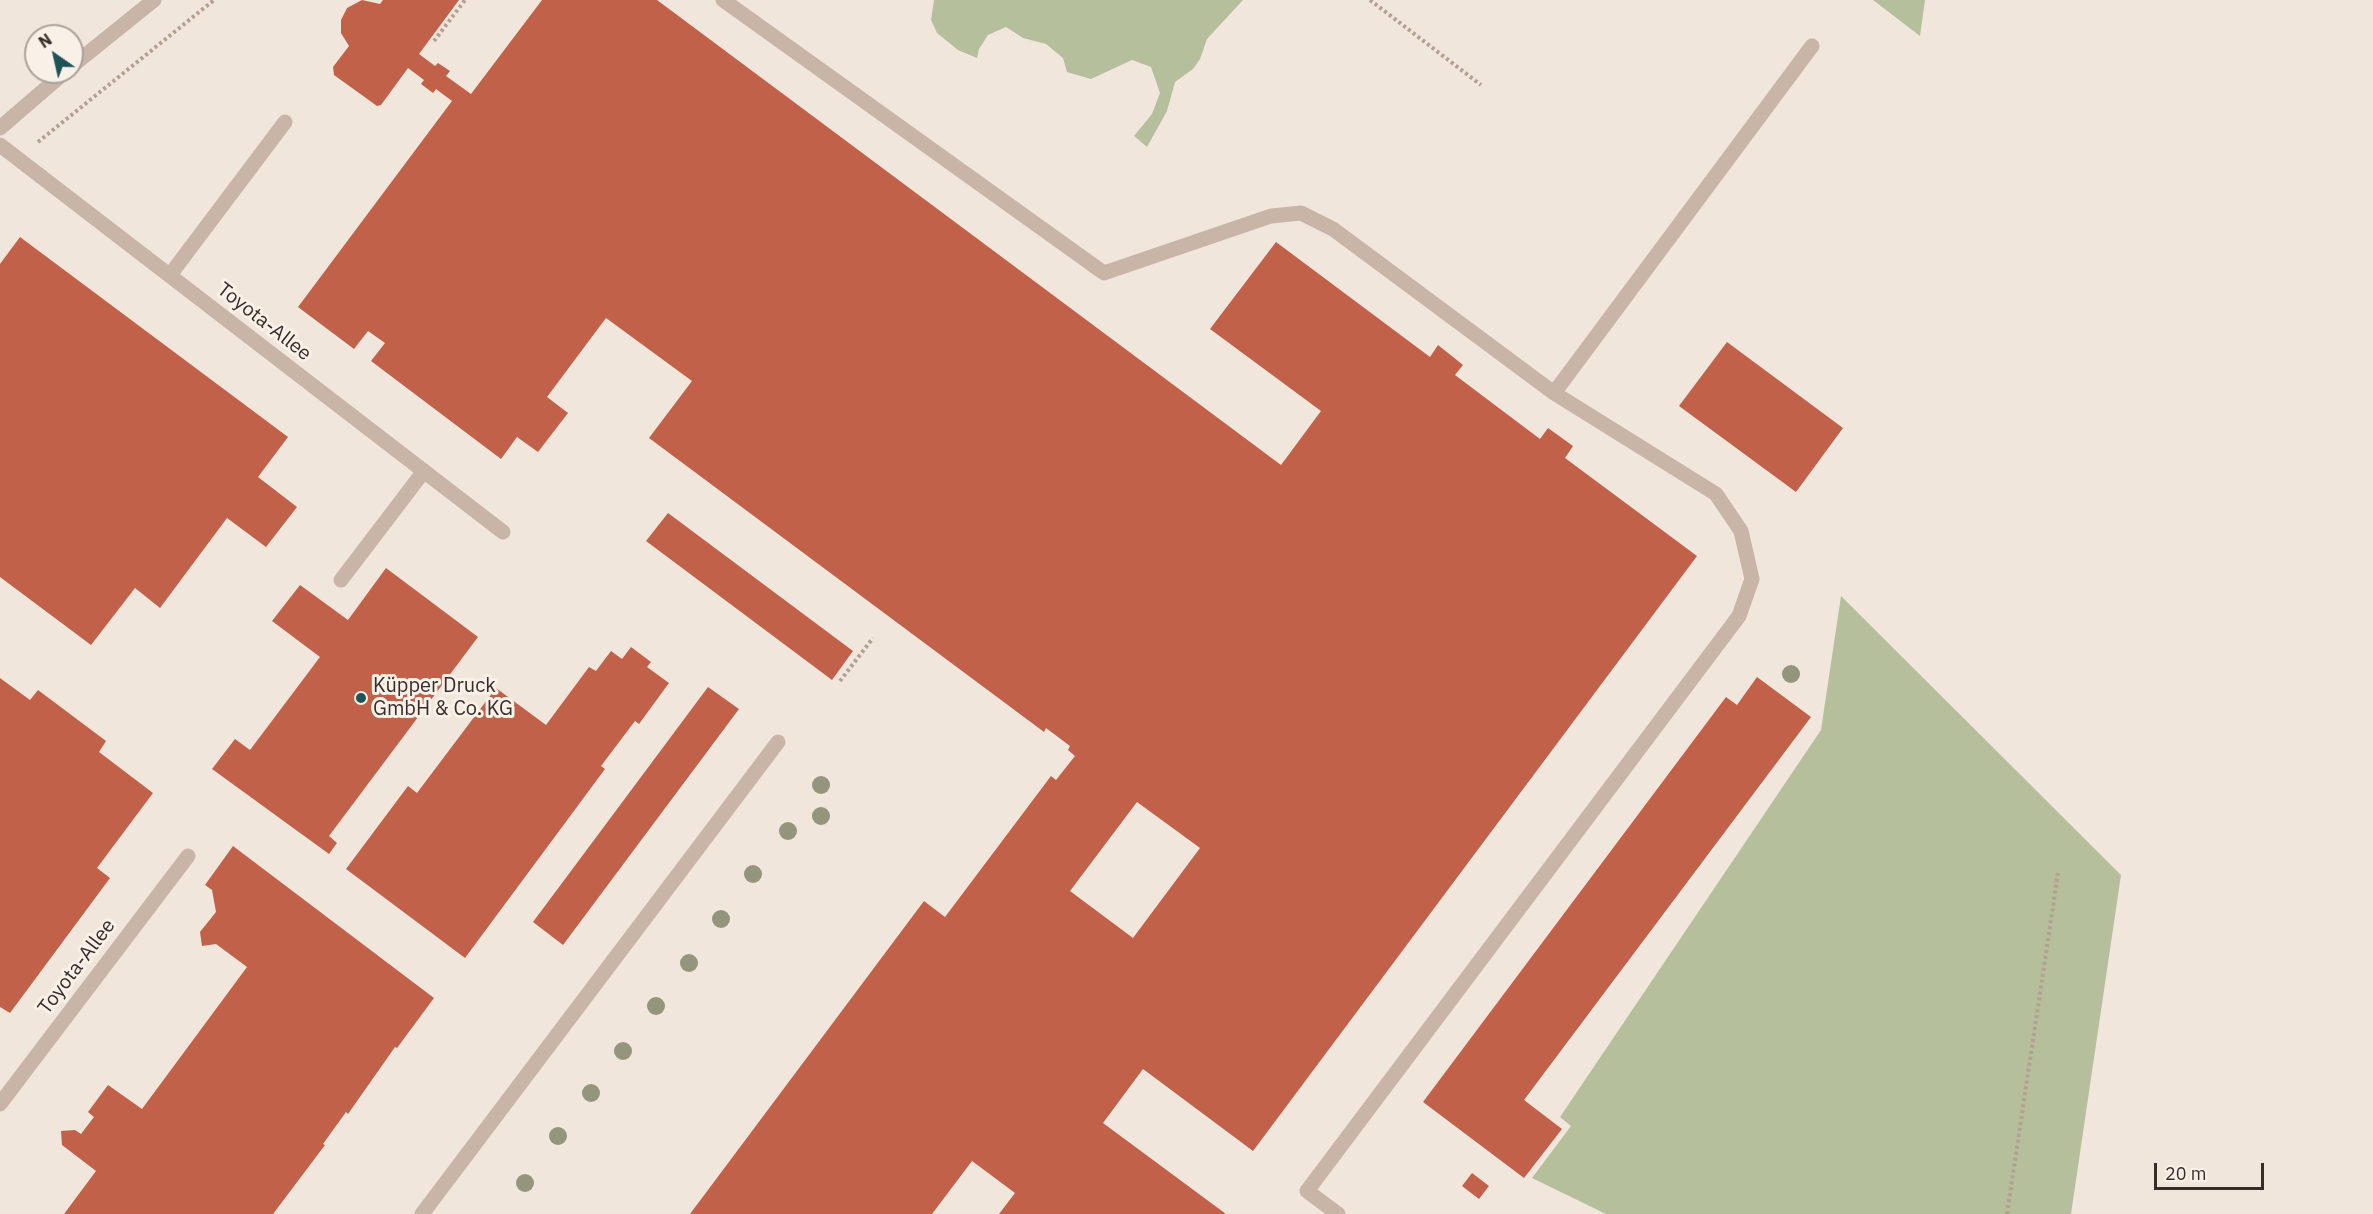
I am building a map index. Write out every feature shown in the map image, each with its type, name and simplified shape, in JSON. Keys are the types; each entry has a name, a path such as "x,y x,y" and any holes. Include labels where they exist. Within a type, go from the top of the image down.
{"street":[{"path":"84,56 154,0"},
{"path":"723,0 1104,273 1271,216 1301,213 1333,229 1554,393 1716,494 1742,531 1752,579 1739,616 1307,1191 1338,1214"},
{"path":"1554,393 1812,46"},
{"path":"0,128 51,84"},
{"path":"170,275 285,122"},
{"name":"Toyota-Allee","path":"0,145 503,532"},
{"path":"341,580 424,471"},
{"path":"422,1214 778,742"},
{"name":"Toyota-Allee","path":"0,1104 188,856"}],"path":[{"path":"17,158 214,0"},
{"path":"434,40 465,0"},
{"path":"1370,0 1481,85"},
{"path":"840,681 873,638"},
{"path":"2007,1214 2058,873"}],"green space":[{"path":"934,0 1243,0 1207,39 1200,59 1193,69 1175,82 1167,111 1147,147 1134,136 1152,114 1160,93 1151,67 1132,60 1091,79 1067,72 1063,58 1046,44 1023,38 1006,27 988,35 979,49 977,58 958,50 937,33 931,20"},
{"path":"1873,0 1925,0 1920,36"},
{"path":"1841,596 2121,875 2071,1214 1606,1214 1532,1178 1571,1126 1560,1117 1821,730"}],"building":[{"path":"362,0 380,4 383,0 459,0 419,54 435,66 438,63 450,71 446,76 471,94 542,0 657,0 1281,465 1321,411 1210,329 1276,242 1430,357 1438,345 1463,365 1455,375 1540,439 1548,428 1573,446 1565,458 1697,556 1253,1151 1143,1069 1103,1123 1226,1214 999,1214 1015,1193 972,1161 932,1214 690,1214 924,901 945,917 1051,776 1056,780 1075,756 1068,750 1070,746 1046,728 1044,732 649,438 692,381 606,318 547,397 568,413 538,452 517,437 501,459 371,361 385,343 368,331 354,349 298,307 452,101 436,89 433,93 421,84 424,80 408,68 381,105 377,106 334,75 333,67 349,46 341,33 341,20 347,8","holes":["1137,802 1200,848 1133,938 1070,891"]},
{"path":"20,237 288,437 258,477 297,507 266,547 227,518 160,608 135,588 91,645 0,577 0,264"},
{"path":"1727,342 1843,428 1796,492 1679,406"},
{"path":"668,513 853,651 832,680 646,541"},
{"name":"Küpper Druck GmbH & Co. KG","path":"386,568 478,637 329,836 337,843 329,854 212,769 235,739 250,750 320,657 272,621 300,585 348,620"},
{"path":"631,647 651,662 647,667 669,683 639,724 635,721 601,766 605,769 465,958 346,869 408,786 417,793 496,688 546,725 589,667 596,671 611,651 622,659"},
{"path":"1757,677 1811,717 1524,1100 1562,1129 1524,1178 1423,1102 1726,697 1737,705"},
{"path":"0,678 30,700 38,690 106,741 99,752 153,793 97,868 110,878 10,1013 0,1007"},
{"path":"708,687 739,709 563,945 533,922"},
{"path":"233,846 434,998 397,1048 395,1047 348,1114 346,1112 323,1144 325,1145 273,1214 64,1214 96,1171 62,1145 61,1131 75,1130 81,1134 94,1117 88,1112 108,1085 142,1109 247,967 216,944 202,946 200,932 216,912 212,890 205,885"},
{"path":"1472,1173 1489,1186 1479,1199 1462,1186"}],"place":[{"name":"Küpper Druck GmbH & Co. KG","path":"361,698"}]}
